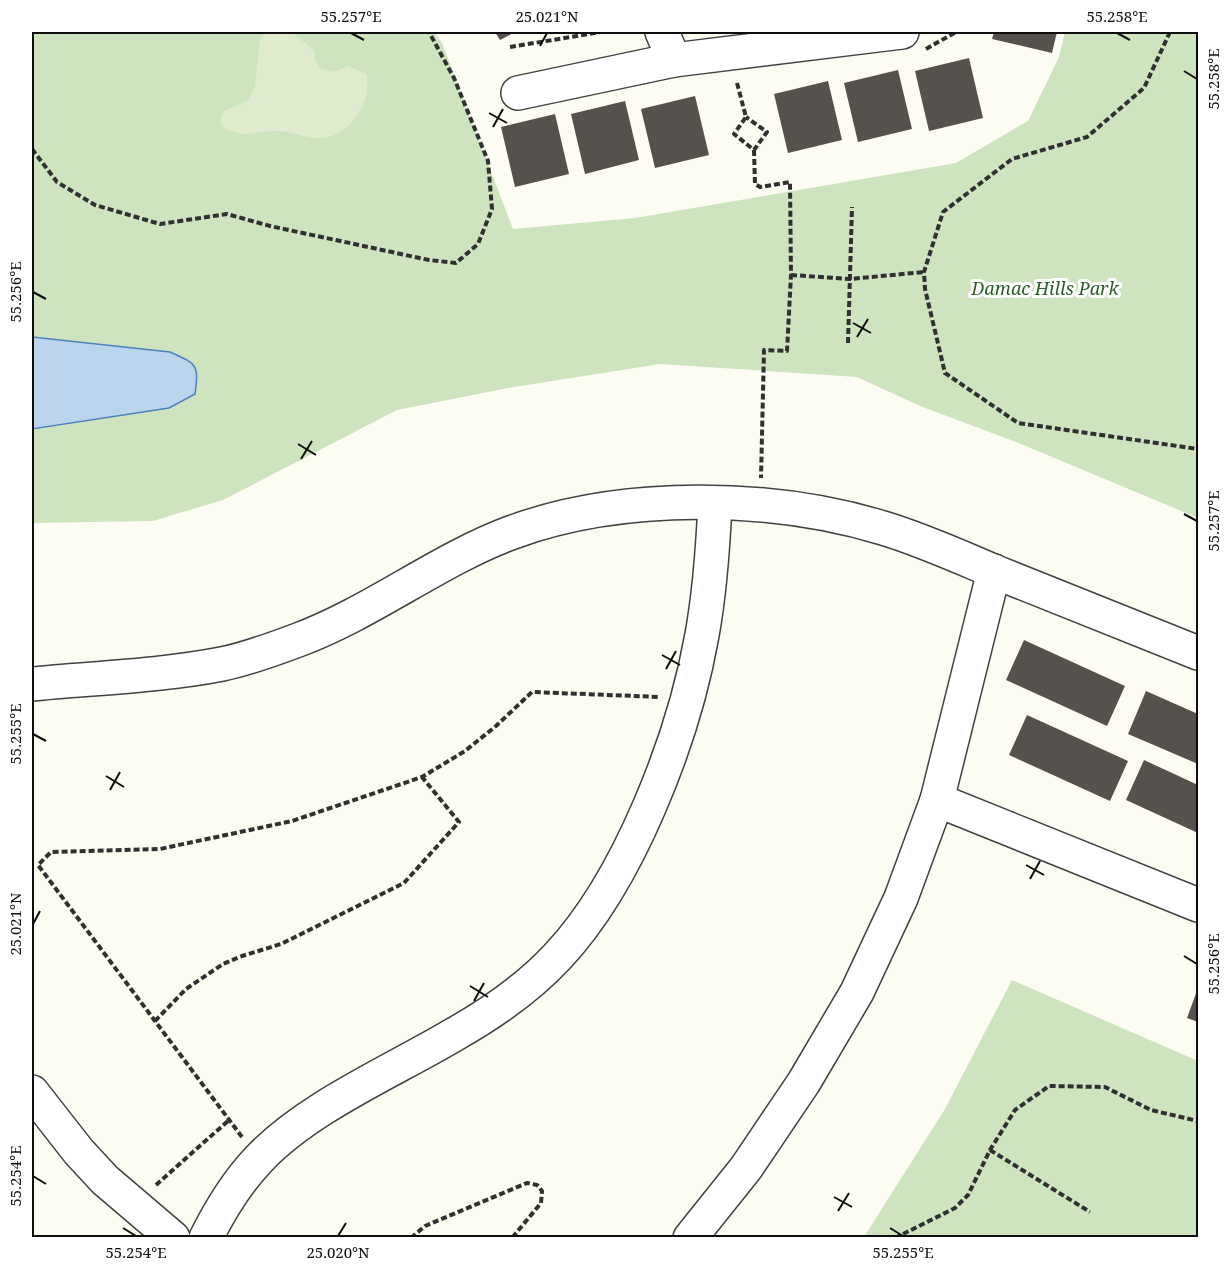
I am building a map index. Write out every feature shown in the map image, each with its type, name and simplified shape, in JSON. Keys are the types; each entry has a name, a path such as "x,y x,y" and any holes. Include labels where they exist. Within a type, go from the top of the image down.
{"street":[{"path":"518,93 668,46 889,32"},
{"path":"32,684 140,675 223,664 299,639 372,606 449,562 512,532 579,512 648,503 761,505 821,514 881,527 939,546 994,571 1198,653"},
{"path":"32,1092 79,1152 105,1179 155,1222 210,1230 223,1206 259,1159 285,1136 324,1108 457,1034 510,999 557,956 597,906 628,853 671,750 688,698 702,637 711,575 715,503"},
{"path":"690,1238 746,1168 804,1083 856,992 901,898 937,800 994,571"},
{"path":"937,800 1198,905"}],"path":[{"path":"32,149 57,182 95,205 160,224 227,214 270,226 407,256 456,263 478,243 492,209 488,161 454,78 429,32"},
{"path":"510,47 601,32"},
{"path":"1170,32 1144,88 1087,137 1012,159 943,212 924,272 925,289 945,373 1017,423 1198,448"},
{"path":"737,83 746,117 767,132 754,150 755,184 760,188 790,182 791,276 787,351 764,350 761,505"},
{"path":"746,117 734,134 754,150"},
{"path":"848,343 852,207"},
{"path":"791,276 850,279 924,272"},
{"path":"259,1159 38,865 51,852 160,849 292,821 422,777 465,751 532,692 688,698"},
{"path":"155,1021 186,989 223,964 281,944 404,883 459,822 422,777"},
{"path":"895,1238 955,1208 968,1195 990,1150 1015,1110 1049,1086 1105,1087 1151,1110 1198,1121"},
{"path":"155,1222 229,1120"},
{"path":"990,1150 1090,1212"},
{"path":"411,1238 425,1226 436,1221 527,1183 537,1185 542,1191 541,1203 512,1238"}],"green space":[{"name":"Damac Hills Park","path":"32,32 434,32 442,43 513,229 635,218 956,163 1028,121 1059,57 1065,32 1198,32 1198,518 1021,444 920,406 857,377 660,364 508,388 397,410 223,500 153,521 32,523"},
{"path":"265,32 291,32 314,50 315,60 321,69 334,72 348,66 367,74 367,91 364,102 355,118 342,131 324,138 315,138 280,131 245,134 224,128 220,121 224,111 248,101 255,86 260,40"},
{"path":"1012,980 1198,1061 1198,1237 864,1237 945,1109"}],"water":[{"path":"32,337 170,352 186,359 194,366 197,376 195,394 169,408 32,429"}],"building":[{"path":"495,32 515,32 500,40"},
{"path":"994,32 1057,32 1052,53 992,39"},
{"path":"969,58 983,118 929,131 915,71"},
{"path":"898,70 912,129 858,142 844,83"},
{"path":"828,81 842,140 788,153 774,94"},
{"path":"695,96 709,155 655,168 641,109"},
{"path":"625,101 639,160 585,174 571,114"},
{"path":"555,114 569,174 515,187 501,127"},
{"path":"1024,640 1125,686 1107,726 1006,680"},
{"path":"1146,691 1198,714 1198,764 1128,734"},
{"path":"1027,715 1128,761 1110,801 1009,755"},
{"path":"1144,760 1198,785 1198,833 1126,800"},
{"path":"1198,988 1198,1022 1187,1018"}]}
